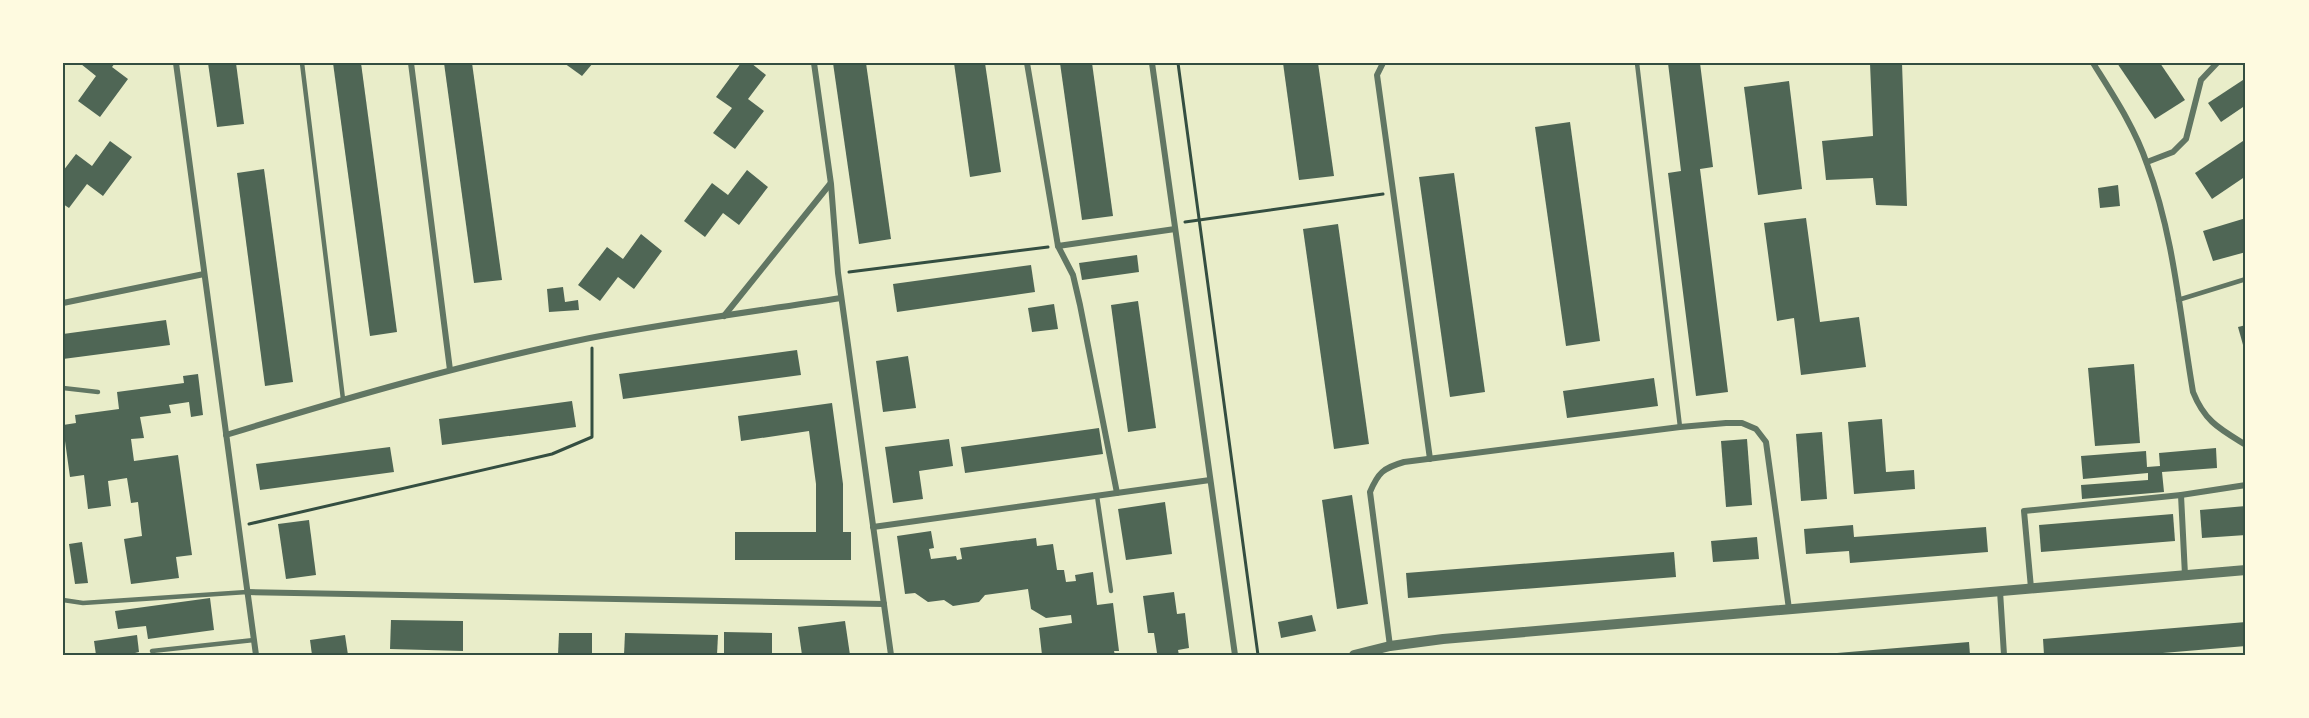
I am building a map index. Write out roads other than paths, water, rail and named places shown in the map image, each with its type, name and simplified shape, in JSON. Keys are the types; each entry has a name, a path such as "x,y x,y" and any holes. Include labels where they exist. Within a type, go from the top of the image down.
{"street":[{"path":"176,63 256,655"},
{"path":"411,63 450,370"},
{"path":"814,63 831,183 841,298 891,655"},
{"path":"1027,63 1058,246 1073,275 1117,493"},
{"path":"1152,63 1235,655"},
{"path":"1383,63 1377,75 1430,459"},
{"path":"2093,63 2125,114 2147,162 2164,218 2193,392 2200,409 2212,424 2246,445"},
{"path":"2147,162 2173,152 2186,139 2201,80 2217,63"},
{"path":"724,317 831,183"},
{"path":"1058,246 1174,226"},
{"path":"63,303 204,274"},
{"path":"226,435 343,399 450,370 591,338 841,298"},
{"path":"1390,646 1370,492 1376,477 1389,466 1680,427 1742,423 1756,429 1766,442 1789,609"},
{"path":"873,527 1210,480"},
{"path":"2031,588 2024,511 2181,495 2246,485"},
{"path":"2181,495 2185,575"},
{"path":"1354,655 1390,646 1443,639 2246,570"},
{"path":"2000,591 2004,655"},
{"path":"247,592 884,604"}],"lane":[{"path":"302,63 343,399"},
{"path":"1636,63 1680,427"},
{"path":"2178,300 2246,279"},
{"path":"63,388 98,392"},
{"path":"1097,496 1111,591"},
{"path":"63,600 83,603 247,592"},
{"path":"153,651 254,640"}]}
